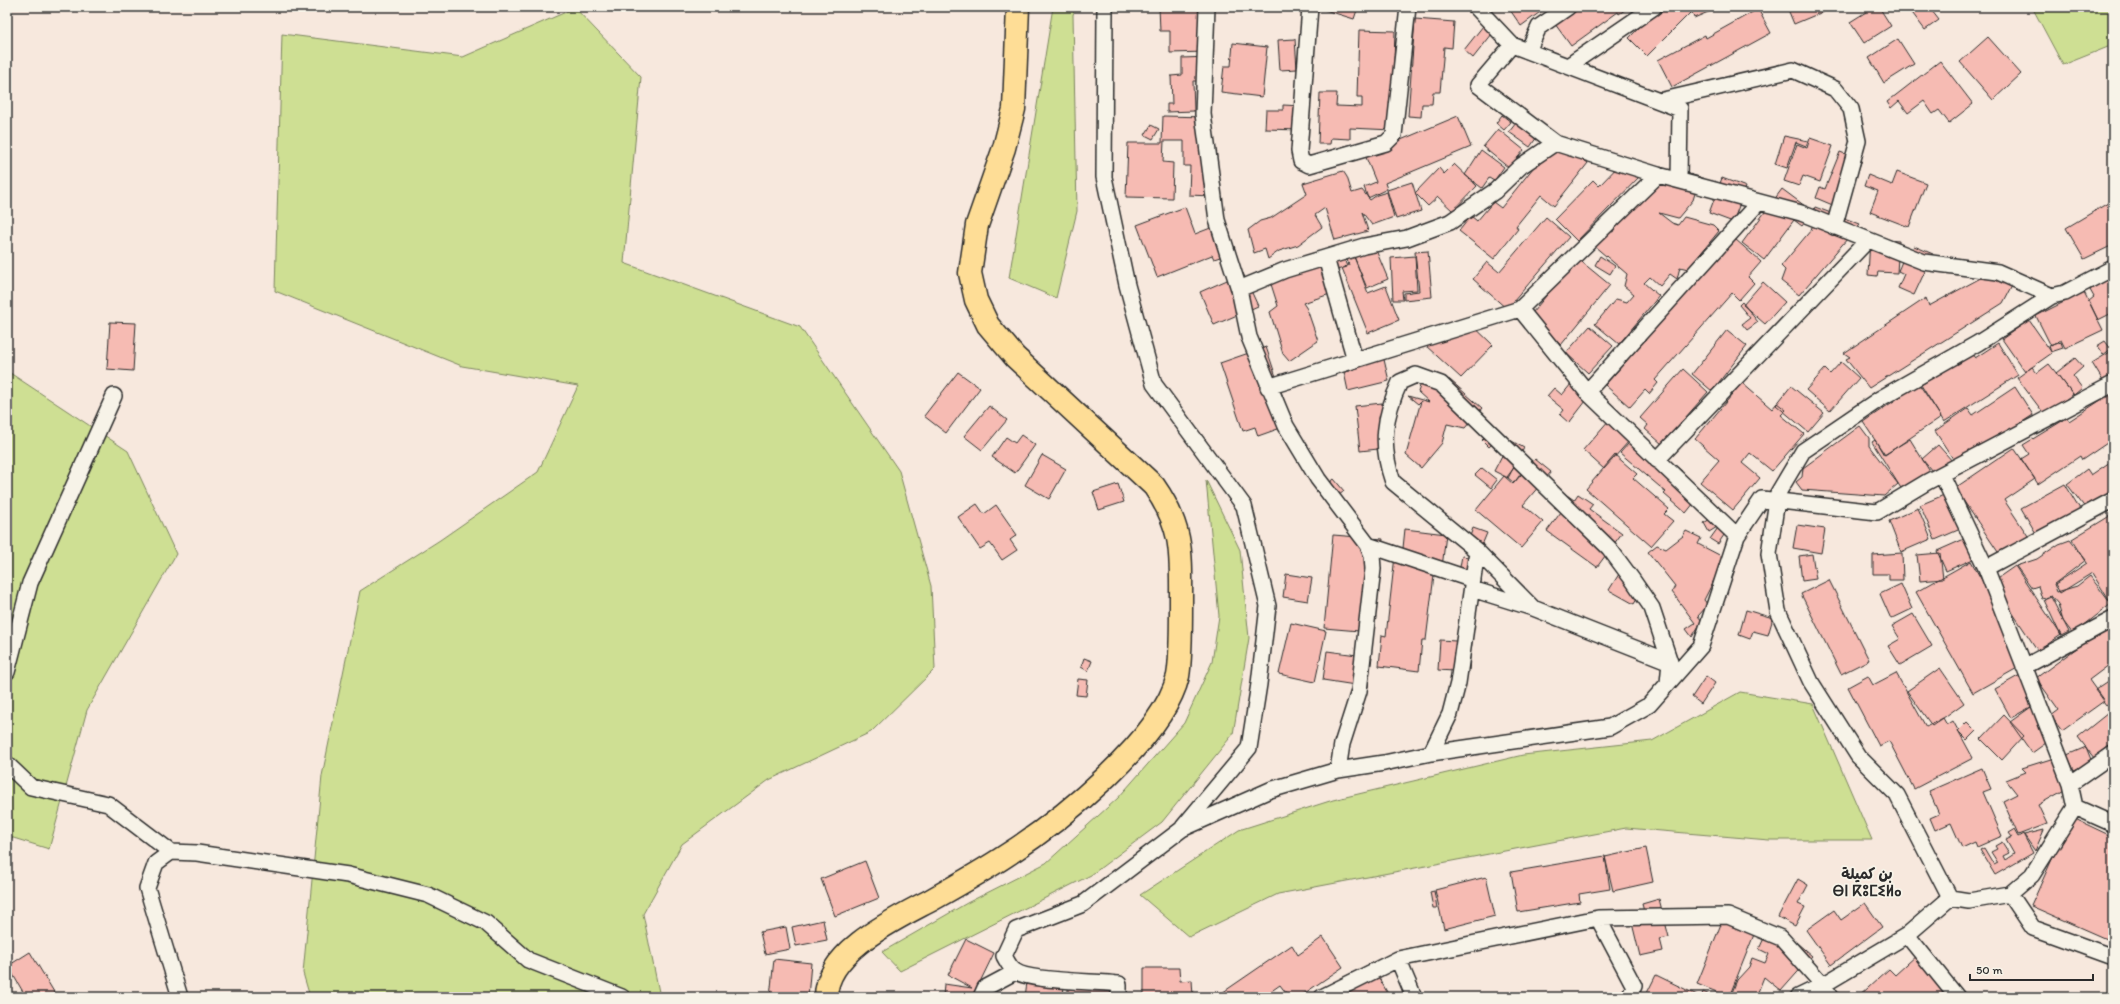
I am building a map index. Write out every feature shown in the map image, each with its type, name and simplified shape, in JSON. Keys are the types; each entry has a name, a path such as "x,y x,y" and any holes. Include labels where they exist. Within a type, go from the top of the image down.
{"main road":[{"path":"826,997 826,989 839,963 867,936 899,915 931,900 1007,855 1073,808 1145,736 1163,711 1178,676 1181,613 1181,560 1178,530 1168,505 1154,486 1015,357 988,325 976,300 970,273 976,225 1004,148 1014,109 1018,7"}],"street":[{"path":"1106,7 1104,177 1127,285 1145,354 1154,384 1244,506 1268,606 1259,684 1249,748 1182,829"},
{"path":"1207,7 1203,114 1217,220 1239,289 1249,337 1268,387 1286,426 1318,479 1368,545 1372,555 1373,569 1359,691 1342,744 1338,770"},
{"path":"1310,7 1299,151 1301,161 1309,165 1386,143 1394,135 1408,7"},
{"path":"1476,7 1512,45 1680,109 1679,180"},
{"path":"1528,51 1539,26 1568,7"},
{"path":"1568,66 1654,7"},
{"path":"1512,45 1478,85 1555,143 1679,180 1801,213 1924,262 1998,272 2052,296"},
{"path":"1659,101 1793,70 1835,89 1851,109 1858,141 1834,227"},
{"path":"1239,289 1285,270 1364,246 1407,238 1450,222 1495,191 1521,166 1555,143"},
{"path":"1268,387 1520,309 1658,174"},
{"path":"1587,392 1759,202"},
{"path":"1657,460 1868,240"},
{"path":"1326,258 1355,360"},
{"path":"1950,898 1897,795 1858,756 1811,682 1793,648 1778,611 1769,554 1778,493 1803,451 1881,398 1978,343 2052,296 2065,293 2113,268"},
{"path":"1520,309 1587,392 1737,536"},
{"path":"1533,608 1477,552 1394,482 1387,465 1384,431 1393,397 1400,382 1416,375 1441,384 1609,548 1652,608 1670,662 1668,684"},
{"path":"1015,972 1004,956 1016,930 1082,904 1182,829 1270,790 1338,770 1384,763 1431,753 1610,727 1649,705 1701,646 1737,536 1762,499 1777,502 1877,512 1942,475 2113,384"},
{"path":"7,672 30,583 114,396"},
{"path":"1798,997 1827,991 1907,935 1950,898 1969,901 2010,894 2032,875 2075,807 2070,784 1986,568 1942,475"},
{"path":"1986,568 2113,500"},
{"path":"1368,545 1670,662"},
{"path":"1431,753 1450,714 1458,683 1477,552"},
{"path":"2024,667 2113,619"},
{"path":"2070,784 2113,754"},
{"path":"7,764 31,787 108,804 172,852 197,853 348,875 428,895 486,923 528,960 622,997"},
{"path":"2075,807 2113,824"},
{"path":"172,852 156,863 147,888 180,997"},
{"path":"2010,894 2033,928 2113,957"},
{"path":"1322,997 1398,959 1598,918 1728,916 1781,938 1827,991"},
{"path":"1598,918 1634,986 1629,997"},
{"path":"1907,935 1957,997"},
{"path":"1398,959 1414,997"},
{"path":"980,997 984,988 1015,972 1047,980 1105,982 1119,984 1119,997"}],"green space":[{"path":"1053,7 1075,7 1073,15 1077,211 1056,298 1009,278"},
{"path":"2032,7 2113,7 2113,45 2063,65"},
{"path":"575,8 641,77 624,263 800,327 899,471 931,586 935,669 871,732 769,780 682,844 643,914 660,997 310,997 303,973 322,776 360,591 440,540 538,472 578,386 462,366 275,291 282,34 463,57"},
{"path":"7,371 128,451 176,554 87,710 49,849 7,836"},
{"path":"1206,480 1240,550 1249,638 1233,734 1162,822 1091,875 900,971 882,952 967,903 1046,863 1118,798 1184,723 1212,662 1219,616"},
{"path":"1740,692 1813,704 1872,840 1769,840 1626,828 1278,894 1189,937 1140,895 1239,830 1333,800 1523,755 1652,741"}],"building":[{"path":"1159,7 1198,7 1199,16 1205,16 1206,52 1170,53 1170,31 1160,31"},
{"path":"1296,7 1296,8 1270,8"},
{"path":"1326,7 1358,7 1354,19 1325,10"},
{"path":"1508,7 1547,7 1521,26"},
{"path":"1579,7 1629,7 1619,14 1618,12 1571,46 1555,24"},
{"path":"1659,7 1688,7 1692,11 1647,56 1629,38"},
{"path":"1690,7 1720,7 1694,18"},
{"path":"1787,7 1823,7 1825,11 1794,24"},
{"path":"1874,7 1879,7 1891,26 1864,43 1850,22"},
{"path":"1914,7 1924,7 1927,10 1931,7 1938,7 1932,11 1939,20 1925,30 1910,10"},
{"path":"1758,9 1771,33 1672,87 1658,60 1705,35 1706,38"},
{"path":"1415,19 1454,22 1452,48 1444,47 1440,92 1433,92 1432,104 1422,104 1421,117 1408,116"},
{"path":"1483,26 1492,34 1473,58 1464,50"},
{"path":"1359,30 1395,31 1392,130 1350,128 1350,139 1331,138 1330,144 1318,144 1320,93 1337,93 1336,106 1362,107 1362,97 1357,97"},
{"path":"1988,37 2021,74 1993,100 1960,62"},
{"path":"1295,39 1297,69 1280,70 1278,40"},
{"path":"1898,39 1914,64 1884,83 1869,58"},
{"path":"1233,43 1267,47 1262,97 1221,92 1224,66 1231,66"},
{"path":"1209,57 1209,81 1193,81 1194,111 1167,112 1167,104 1172,104 1171,76 1182,75 1182,58"},
{"path":"1940,61 1973,104 1949,123 1939,110 1933,114 1924,101 1908,113 1899,101 1891,108 1887,102"},
{"path":"1283,105 1301,106 1300,130 1265,129 1266,110 1283,110"},
{"path":"1512,110 1541,131 1530,147 1509,132 1516,123 1507,117"},
{"path":"1502,115 1511,122 1504,130 1496,123"},
{"path":"1163,116 1208,117 1207,131 1213,131 1211,196 1189,195 1190,166 1184,166 1184,141 1164,141 1163,162 1173,163 1172,198 1126,197 1128,143 1162,143"},
{"path":"1458,116 1471,147 1385,183 1387,189 1368,198 1364,187 1376,182 1365,155"},
{"path":"1151,125 1159,129 1153,139 1145,135"},
{"path":"1498,129 1524,150 1509,168 1483,147"},
{"path":"1784,136 1808,141 1806,146 1796,142 1787,168 1775,164"},
{"path":"1557,138 1588,163 1554,206 1541,195 1516,226 1518,229 1494,259 1459,231 1471,216 1477,221 1493,202 1501,208"},
{"path":"1810,138 1833,146 1820,182 1803,176 1799,186 1784,181 1797,144 1807,148"},
{"path":"1481,150 1504,167 1494,181 1489,178 1482,188 1465,175"},
{"path":"1840,152 1862,160 1842,209 1816,198 1820,187 1825,189"},
{"path":"1626,158 1642,174 1577,241 1555,219 1593,180 1599,186"},
{"path":"1454,164 1477,186 1453,211 1438,197 1428,206 1415,193 1439,168 1444,174"},
{"path":"1343,171 1347,177 1352,193 1362,190 1370,200 1377,195 1387,192 1394,217 1372,225 1362,212 1368,231 1335,240 1325,208 1315,215 1322,227 1298,245 1279,251 1268,259 1265,249 1254,253 1248,230 1260,221 1271,218 1307,194 1303,183"},
{"path":"1682,172 1700,177 1693,200 1678,218 1659,213 1672,223 1678,225 1684,217 1713,225 1719,231 1688,269 1680,267 1677,279 1670,274 1660,286 1650,277 1644,283 1659,296 1619,344 1595,324 1616,299 1627,302 1634,294 1624,286 1627,274 1593,245 1606,230 1613,232 1615,227 1655,180"},
{"path":"1897,172 1926,183 1909,227 1870,212 1878,191 1864,186 1868,175 1892,185"},
{"path":"1722,178 1746,187 1733,222 1709,213"},
{"path":"1412,182 1421,211 1396,219 1387,190"},
{"path":"1782,189 1813,212 1802,226 1794,220 1764,260 1742,243"},
{"path":"2113,200 2113,245 2084,259 2066,228"},
{"path":"1185,207 1195,234 1221,224 1232,253 1214,259 1212,255 1157,277 1137,225"},
{"path":"1815,207 1860,224 1799,295 1781,281 1785,270 1781,266 1811,230 1814,221 1810,219"},
{"path":"1546,217 1569,237 1507,309 1473,279 1487,262 1499,272"},
{"path":"1735,239 1761,262 1748,277 1754,283 1739,300 1732,293 1655,380 1658,383 1649,394 1645,390 1630,407 1605,385"},
{"path":"1870,239 1899,241 1897,273 1878,272 1877,276 1868,275"},
{"path":"1373,243 1388,279 1367,288 1352,252"},
{"path":"1914,246 1933,254 1914,295 1898,288 1904,274 1898,271 1903,259 1907,261"},
{"path":"1352,251 1368,293 1386,286 1399,320 1368,333 1342,268 1349,265 1345,254"},
{"path":"1428,251 1432,297 1404,300 1404,293 1419,291 1415,252"},
{"path":"1343,255 1347,267 1327,273 1333,293 1303,303 1307,309 1318,341 1289,361 1283,354 1270,312 1278,306 1269,278"},
{"path":"1415,256 1417,290 1402,291 1403,300 1393,300 1391,258"},
{"path":"1600,256 1615,266 1610,274 1595,265"},
{"path":"1577,258 1610,285 1561,345 1528,318"},
{"path":"1243,273 1258,306 1214,325 1200,292"},
{"path":"2113,273 2113,320 2110,314 2098,320 2089,301 2094,297 2090,290"},
{"path":"1988,274 2013,284 2003,303 1869,388 1846,359 1850,357 1844,353 1926,298 1929,306"},
{"path":"1763,282 1785,302 1765,324 1743,305"},
{"path":"2084,292 2103,330 2065,348 2061,340 2051,346 2036,316"},
{"path":"1742,302 1758,322 1747,330 1742,324 1750,318 1739,305"},
{"path":"1466,319 1493,345 1461,378 1425,345 1436,333 1445,341"},
{"path":"2029,320 2052,353 2025,372 2002,339"},
{"path":"110,322 136,323 133,371 107,369"},
{"path":"1590,326 1613,346 1588,373 1566,353"},
{"path":"1727,330 1747,346 1712,391 1692,374"},
{"path":"2105,341 2111,349 2103,355 2097,346"},
{"path":"2061,342 2063,348 2051,352 2049,346"},
{"path":"1998,343 2018,375 1944,422 1921,385 1971,353 1975,358"},
{"path":"1266,347 1292,424 1258,436 1255,427 1243,431 1220,363"},
{"path":"1382,351 1389,381 1348,391 1344,372 1350,371 1348,360"},
{"path":"2110,352 2113,358 2113,375 2103,381 2092,363"},
{"path":"2075,358 2083,367 2073,376 2082,388 2074,395 2056,373"},
{"path":"1841,362 1859,378 1830,411 1806,390 1825,369 1830,374"},
{"path":"2049,364 2073,394 2045,415 2017,378 2032,367 2037,373"},
{"path":"1683,369 1708,392 1662,444 1645,429 1648,425 1640,418"},
{"path":"1573,371 1596,388 1569,423 1560,415 1564,410 1547,396 1554,388 1562,395 1571,384 1566,380"},
{"path":"958,372 980,388 946,433 924,416"},
{"path":"1437,376 1450,380 1482,408 1465,428 1447,424 1442,443 1421,468 1406,455 1421,401 1418,404 1408,396 1429,402 1418,392 1420,386 1415,382"},
{"path":"1742,383 1772,409 1777,403 1786,410 1781,415 1804,434 1772,471 1750,453 1742,463 1760,478 1733,510 1700,482 1719,460 1695,439"},
{"path":"1919,384 1941,417 1885,455 1863,422"},
{"path":"1791,386 1824,413 1808,432 1776,405"},
{"path":"2015,387 2033,415 1957,465 1935,431 1968,408 1973,415"},
{"path":"2113,392 2113,439 2082,460 2080,456 2038,484 2021,459 2029,454 2023,445 2067,418 2069,421"},
{"path":"1382,403 1387,448 1360,451 1355,406"},
{"path":"989,406 1007,420 982,450 964,436"},
{"path":"1616,412 1638,431 1604,469 1583,450"},
{"path":"1860,426 1869,438 1869,446 1898,484 1884,496 1802,490 1796,482 1802,477 1803,468"},
{"path":"1493,429 1501,436 1489,447 1482,440"},
{"path":"1637,434 1682,471 1680,474 1702,493 1686,513 1664,494 1666,492 1620,453"},
{"path":"1021,435 1035,445 1015,473 992,457 1006,437 1015,443"},
{"path":"1910,439 1932,475 1904,493 1872,442 1875,440 1884,455"},
{"path":"1510,440 1524,448 1508,478 1494,471"},
{"path":"1938,445 1953,462 1937,477 1922,459"},
{"path":"2014,448 2035,479 2004,500 2028,536 2000,555 1955,488"},
{"path":"1042,455 1066,469 1049,499 1025,485"},
{"path":"1615,455 1637,474 1633,478 1669,509 1664,514 1673,521 1651,546 1586,489"},
{"path":"1535,459 1551,472 1523,505 1543,522 1521,548 1476,510 1504,476 1513,484"},
{"path":"1520,460 1527,465 1514,483 1507,477"},
{"path":"2113,460 2113,490 2086,509 2067,484 2087,469 2091,475"},
{"path":"1482,468 1497,480 1491,488 1475,475"},
{"path":"1334,479 1344,491 1331,502 1321,490"},
{"path":"1118,484 1124,502 1099,510 1093,492"},
{"path":"2065,484 2080,509 2037,535 2021,508"},
{"path":"1951,492 1965,527 1935,540 1920,505"},
{"path":"1564,493 1574,500 1578,494 1593,504 1589,509 1622,533 1597,567 1547,531 1561,512 1554,507"},
{"path":"977,504 984,514 996,505 1017,535 1010,540 1017,550 1002,560 990,543 980,549 958,517"},
{"path":"1918,508 1931,539 1901,552 1889,521"},
{"path":"2113,514 2113,604 2112,605 2092,573 2060,593 2055,584 2087,563 2072,539"},
{"path":"1725,518 1732,523 1718,544 1710,539"},
{"path":"1710,519 1722,524 1709,532 1704,523"},
{"path":"1797,525 1825,529 1821,553 1793,548"},
{"path":"1473,528 1487,533 1480,550 1467,544"},
{"path":"1405,529 1446,534 1441,576 1434,575 1426,640 1422,640 1419,671 1379,666 1382,635 1386,636 1396,547 1403,548"},
{"path":"1686,531 1701,538 1698,544 1725,558 1704,600 1708,605 1698,616 1702,621 1692,637 1686,629 1695,623 1672,592 1675,586 1648,552 1657,545 1666,549 1683,536"},
{"path":"1333,535 1383,539 1371,632 1324,628"},
{"path":"1971,536 1980,556 1946,571 1937,551"},
{"path":"2070,540 2086,560 2054,584 2057,592 2077,586 2090,576 2111,604 2073,634 2063,621 2058,604 2051,596 2042,599 2038,586 2032,588 2016,566 2037,559 2059,544"},
{"path":"1902,553 1903,580 1889,580 1889,574 1873,574 1873,555"},
{"path":"1940,553 1943,579 1920,581 1917,555"},
{"path":"1812,554 1816,579 1802,581 1799,556"},
{"path":"1462,556 1482,559 1477,586 1457,583"},
{"path":"1971,561 2028,662 1973,693 1916,592"},
{"path":"2015,566 2061,635 2038,651 1992,582"},
{"path":"1286,574 1312,578 1308,601 1283,597"},
{"path":"1619,574 1643,589 1634,604 1609,590"},
{"path":"1829,580 1869,660 1841,674 1801,594"},
{"path":"1901,584 1912,609 1891,619 1880,594"},
{"path":"2051,597 2069,632 2061,636 2044,600"},
{"path":"1746,610 1773,618 1768,635 1753,631 1750,639 1739,635"},
{"path":"1913,614 1932,646 1900,665 1888,646 1900,639 1892,626"},
{"path":"1291,623 1326,631 1315,682 1279,674"},
{"path":"2111,623 2113,662 2089,680 2104,701 2062,731 2051,716 2059,710 2036,678"},
{"path":"1440,640 1471,642 1469,672 1438,670"},
{"path":"1327,651 1372,657 1368,687 1323,680"},
{"path":"1084,658 1092,661 1088,671 1081,667"},
{"path":"1940,668 1964,703 1932,726 1907,691"},
{"path":"1896,673 1926,727 1943,718 1947,725 1953,721 1973,758 1914,789 1889,741 1879,746 1848,687 1868,676 1873,685"},
{"path":"2020,675 2036,704 2011,718 1995,689"},
{"path":"1706,676 1715,683 1701,704 1692,697"},
{"path":"2113,678 2113,700 2106,705 2095,690"},
{"path":"1078,679 1088,680 1086,696 1076,695"},
{"path":"2031,707 2053,738 2032,753 2010,722"},
{"path":"2113,709 2113,743 2094,758 2078,737"},
{"path":"2004,715 2024,736 2002,760 1981,739"},
{"path":"1967,722 1976,731 1967,740 1958,731"},
{"path":"2086,747 2092,762 2074,770 2067,755"},
{"path":"2054,758 2068,788 2038,805 2047,824 2018,835 2003,801 2017,794 2006,780 2026,772 2022,768"},
{"path":"1982,768 1991,789 1983,792 2002,836 1977,847 1975,842 1962,848 1951,823 1935,830 1930,818 1939,814 1929,791"},
{"path":"2071,817 2109,835 2111,831 2113,831 2113,942 2031,906"},
{"path":"2014,830 2018,837 2023,834 2033,853 1995,875 1980,850 1984,848 1994,865 1998,863 1991,852 1997,849 1995,846 2002,842 2009,853 2003,856 2005,860 2014,854 2006,840 2012,837 2009,833"},
{"path":"2044,830 2035,851 2024,835"},
{"path":"1646,848 1653,882 1613,891 1605,857"},
{"path":"1605,856 1610,889 1579,894 1580,902 1518,912 1511,872"},
{"path":"865,861 879,898 835,916 821,879"},
{"path":"1486,877 1495,916 1444,929 1435,890"},
{"path":"1798,879 1808,885 1798,904 1805,907 1795,926 1778,917"},
{"path":"1434,891 1437,908 1433,908 1430,892"},
{"path":"1659,899 1669,937 1660,939 1663,951 1640,956 1631,919 1645,915 1642,904"},
{"path":"1865,903 1882,927 1831,965 1806,930 1834,910 1841,920"},
{"path":"1727,909 1759,922 1729,997 1697,984"},
{"path":"823,920 827,940 796,946 792,927"},
{"path":"1770,925 1782,930 1812,956 1781,991 1764,977 1756,997 1750,995 1749,997 1734,997 1731,995 1737,980 1749,967 1752,958 1765,963 1769,954 1759,949"},
{"path":"786,927 790,949 765,954 760,932"},
{"path":"1323,937 1343,967 1299,997 1289,997 1280,985 1263,997 1216,997 1292,945 1298,955"},
{"path":"966,939 994,953 979,984 977,997 943,997 944,984 972,988 948,975"},
{"path":"30,952 57,997 26,997 8,966"},
{"path":"1918,954 1957,997 1858,997 1889,969 1895,975"},
{"path":"774,959 811,963 808,997 770,997"},
{"path":"1144,968 1179,968 1180,981 1192,980 1193,997 1144,997"},
{"path":"1376,973 1390,997 1333,997"},
{"path":"1656,975 1697,995 1696,997 1645,997"},
{"path":"1027,982 1064,985 1063,997 1025,997"},
{"path":"1068,989 1112,990 1111,997 1068,997"},
{"path":"1703,992 1714,997 1701,997"}],"district":[{"name":"بن كميلة ⴱⵏ ⴽⵓⵎⵉⵍⴰ","path":"1867,882"}]}
